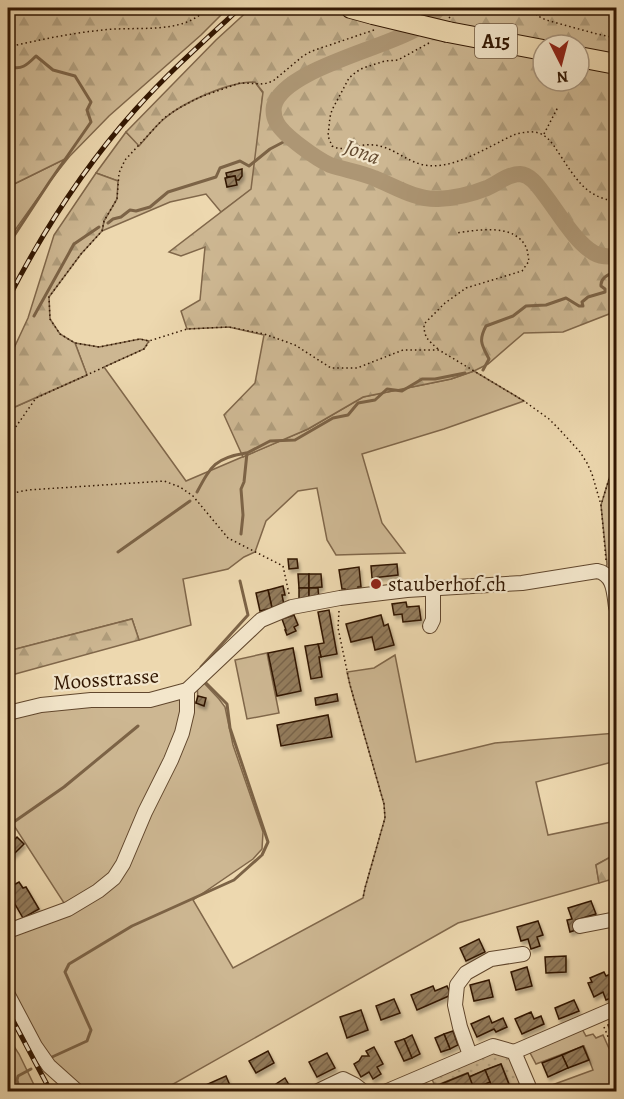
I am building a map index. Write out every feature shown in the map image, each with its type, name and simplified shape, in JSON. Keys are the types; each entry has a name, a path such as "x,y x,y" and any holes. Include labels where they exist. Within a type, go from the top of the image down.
{"highway":[{"name":"A15","path":"351,8 376,20 531,48"},
{"path":"591,59 616,64"}],"street":[{"name":"Moosstrasse","path":"8,713 41,705 91,700 150,700 187,690 261,620 292,607 340,598 433,588 502,585 597,571 604,572"},
{"path":"604,572 613,585 616,607"},
{"path":"430,626 433,620 433,588"},
{"path":"8,931 68,909 98,891 114,878 123,864 182,733 187,712 187,690"},
{"path":"580,926 616,919"},
{"path":"471,1055 460,1027 455,1005 457,985 466,972 491,959 523,954"},
{"path":"8,995 35,1046 49,1066 78,1092"},
{"path":"385,1092 493,1046 514,1052 616,1008"},
{"path":"514,1052 531,1092"},
{"path":"316,1092 343,1079 364,1092"}],"path":[{"path":"8,47 82,32 181,24 195,19 208,8"},
{"path":"529,8 546,20 616,38"},
{"path":"376,20 362,34 303,56 273,81 264,84 240,83 200,97 164,118 125,160 119,173 117,199 104,221 102,231 81,254 49,297 50,319 60,334 75,343 99,347 140,339 149,341 187,329 229,327 264,334 295,345 331,368 357,368 403,350 439,350"},
{"path":"398,60 385,61 363,68 349,78 330,117 328,136 330,143 335,147 344,149 363,145 379,146 389,148 418,164 434,166 468,157 516,134 537,132 550,141 581,184 604,200 616,201"},
{"path":"544,135 558,107"},
{"path":"456,233 476,230 506,231 519,238 527,248 529,261 522,271 466,288 445,303 424,324 424,333 439,350 524,401 549,419 580,452 592,474 601,505 607,564 604,572"},
{"path":"8,438 36,398 144,349 149,341"},
{"path":"601,505 616,456"},
{"path":"8,494 28,490 164,481 180,487 193,496 228,538 283,566 292,607"},
{"path":"340,598 338,628 350,685 384,804 385,818 363,898"},
{"path":"599,1016 616,1056"},
{"path":"608,1038 613,1036"}],"green space":[{"path":"8,8 228,8 201,35 109,116 69,157 8,187"},
{"path":"251,8 438,8 435,14 449,8 616,8 616,307 609,314 563,332 524,333 488,364 474,371 451,379 363,397 308,429 243,457 224,415 255,383 264,335 229,327 187,329 181,311 200,300 205,247 181,256 169,252 251,189 263,92 255,82 233,85 207,94 173,112 158,124 139,146 126,132 216,40"},
{"path":"255,82 263,93 252,189 221,212 206,194 170,202 102,231 118,181 96,173 126,132 139,145 162,121 182,106 216,90"},
{"path":"69,157 50,181 8,240 8,187"},
{"path":"96,173 118,181 117,199 104,221 102,231 81,254 49,297 50,319 60,334 75,343 87,375 8,410 8,361 28,318 54,235"},
{"path":"140,339 149,341 144,349 104,367 186,481 308,429 363,397 451,379 474,371 524,401 362,454 382,523 405,553 336,555 327,540 317,488 298,491 266,521 255,552 228,569 183,579 191,625 139,640 132,619 8,651 8,410 87,375 75,343 99,347"},
{"path":"616,456 616,607 605,572 607,564 601,505"},
{"path":"132,619 139,640 8,676 8,651"},
{"path":"267,653 279,713 247,719 235,660"},
{"path":"395,655 416,762 495,743 616,733 616,761 536,782 548,835 616,821 616,854 596,865 599,883 458,923 161,1091 103,1091 97,1088 92,1091 78,1091 42,1059 8,982 8,931 68,909 13,824 8,827 8,713 187,690 187,711 196,701 197,687 203,682 219,699 225,707 233,745 263,832 262,849 253,859 193,900 233,968 363,898 385,818 384,804 347,672 374,668"},
{"path":"616,854 616,878 599,883 596,865"},
{"path":"581,1027 586,1036 593,1034 596,1038 603,1035 616,1064 616,1091 555,1092 554,1089 546,1091 544,1088 593,1070 584,1046 536,1064 528,1049"},
{"path":"8,1037 19,1054 37,1091 8,1091"},
{"path":"495,1050 510,1058 525,1087 512,1091 501,1064 469,1077 467,1073 435,1086 431,1077"}],"building":[{"path":"242,169 242,176 239,180 236,180 235,176 227,177 226,173"},
{"path":"235,176 237,185 227,187 225,178"},
{"path":"288,559 297,559 298,568 289,569"},
{"path":"397,564 398,575 372,578 371,566"},
{"path":"359,567 361,587 358,587 358,591 345,593 345,589 342,589 339,570"},
{"path":"298,574 309,574 309,588 299,588"},
{"path":"309,574 321,574 322,587 309,588"},
{"path":"283,586 284,605 272,608 268,590"},
{"path":"299,588 309,588 309,600 299,600"},
{"path":"309,588 318,588 319,600 309,600"},
{"path":"268,590 272,608 260,611 256,593"},
{"path":"406,602 407,607 419,606 421,620 403,622 402,614 394,615 392,604"},
{"path":"329,610 337,654 321,657 318,644 324,643 318,612"},
{"path":"294,615 298,625 294,627 296,631 287,635 282,619"},
{"path":"381,615 384,626 388,624 394,645 375,650 372,637 351,642 346,624"},
{"path":"318,644 322,677 311,679 305,646"},
{"path":"293,648 301,691 277,696 268,653"},
{"path":"337,694 338,701 316,705 315,698"},
{"path":"198,696 206,698 204,706 196,703"},
{"path":"328,715 332,737 281,746 277,725"},
{"path":"17,837 24,844 12,856 8,851 8,846"},
{"path":"19,882 23,888 26,887 39,909 23,918 8,892 8,888"},
{"path":"591,901 596,914 576,920 579,929 570,932 567,920 572,919 568,908"},
{"path":"538,921 543,935 537,937 540,946 531,949 528,939 521,941 517,927"},
{"path":"479,939 485,952 466,961 460,948"},
{"path":"566,956 566,972 546,973 545,957"},
{"path":"527,967 532,986 516,990 511,972"},
{"path":"604,972 606,976 615,972 616,976 616,996 606,1000 603,992 594,997 588,983 592,982 590,978"},
{"path":"489,980 493,997 474,1001 470,985"},
{"path":"433,986 435,991 447,986 451,995 417,1010 411,995"},
{"path":"394,999 400,1013 381,1020 376,1006"},
{"path":"574,1000 579,1011 559,1019 555,1008"},
{"path":"361,1010 368,1030 347,1038 340,1017"},
{"path":"531,1012 534,1019 541,1016 544,1024 522,1034 515,1019"},
{"path":"489,1016 492,1023 503,1018 507,1027 496,1032 494,1029 477,1037 471,1024"},
{"path":"616,1022 616,1045 608,1025"},
{"path":"453,1031 458,1045 450,1049 444,1034"},
{"path":"444,1034 450,1049 441,1052 435,1038"},
{"path":"412,1035 420,1054 412,1058 404,1039"},
{"path":"404,1039 412,1058 404,1061 395,1042"},
{"path":"583,1046 589,1060 568,1068 562,1055"},
{"path":"374,1047 383,1064 377,1067 381,1074 373,1079 369,1072 361,1077 354,1064 362,1056 369,1056 366,1051"},
{"path":"268,1051 274,1063 256,1073 249,1061"},
{"path":"327,1053 335,1068 317,1077 309,1062"},
{"path":"562,1055 568,1068 548,1077 542,1063"},
{"path":"501,1064 512,1092 494,1092 485,1070"},
{"path":"485,1070 490,1082 474,1089 469,1077"},
{"path":"468,1073 474,1089 467,1092 444,1092 441,1084"},
{"path":"226,1076 231,1088 223,1092 204,1092 201,1087"},
{"path":"285,1078 293,1092 280,1092 276,1084"}],"waterway":[{"name":"Jona","path":"439,8 416,29 337,61 296,81 281,93 274,106 274,117 277,123 301,147 330,165 369,176 405,192 430,199 451,198 475,192 511,175 524,175 537,184 587,248 599,255 616,256"},
{"path":"8,66 17,68 24,66 36,56 53,70 75,76 91,102 87,110 91,122 8,245"},
{"path":"108,223 130,210 136,211 150,207 168,192 216,177 220,168 240,161 249,166 270,149 291,138"},
{"path":"34,316 74,244 99,227"},
{"path":"483,370 489,359 482,343 486,326 513,316 526,306 546,305 566,298 583,306 582,302 588,297 605,292 601,286 602,280 616,271"},
{"path":"241,534 243,515 241,489 244,482 247,453 270,441 295,440 333,418 348,415 358,403 375,400 387,389 402,391 422,379 465,373"},
{"path":"197,492 215,465 227,458 246,453"},
{"path":"118,552 190,501"},
{"path":"201,667 248,615 240,581"},
{"path":"52,1057 87,1041 91,1030 65,972 69,964 132,926 234,880 262,855 268,842 230,728 227,704 205,682"},
{"path":"8,826 64,787 138,726"},
{"path":"20,1092 18,1076 31,1069"}],"railway":[{"path":"8,299 35,249 66,200 116,132 160,83 240,8"},
{"path":"8,1011 51,1092"}],"place":[{"name":"stauberhof.ch","path":"376,584"}]}
